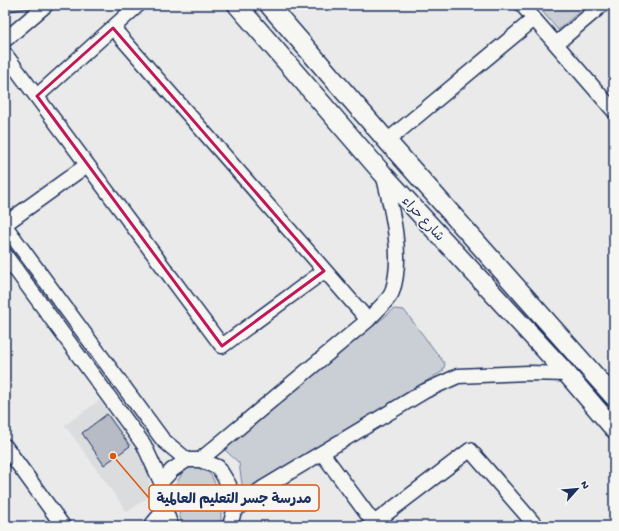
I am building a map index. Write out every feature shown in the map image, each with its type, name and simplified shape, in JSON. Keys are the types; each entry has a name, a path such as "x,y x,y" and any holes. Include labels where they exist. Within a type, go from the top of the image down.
{"main road":[{"name":"شارع حراء","path":"238,5 383,174 567,374 614,429"},
{"name":"شارع حراء","path":"269,5 387,141 614,397"},
{"path":"294,70 311,54"}],"street":[{"path":"5,40 46,5"},
{"path":"37,96 138,5"},
{"path":"522,5 614,111"},
{"path":"556,44 602,5"},
{"path":"387,141 534,18"},
{"path":"113,28 368,320"},
{"path":"5,54 222,346 324,271"},
{"path":"88,165 5,225 162,440 193,460 218,468 229,485 234,511 230,526"},
{"path":"161,482 172,470 193,460 368,320 392,294 397,264 392,210 383,174"},
{"path":"5,255 144,445 161,482 165,509 171,526"},
{"path":"234,511 263,488 424,391 458,376 529,373 567,374"},
{"path":"5,446 63,526"},
{"path":"322,453 375,525 470,450 536,526"},
{"path":"151,526 165,509"}],"highlighted area":[{"path":"113,28 324,271 222,346 37,96"}],"shaded area":[{"path":"537,5 587,5 558,30"},
{"path":"394,309 404,310 445,364 443,371 243,491 239,463 224,449"},
{"path":"100,400 147,466 151,495 127,512 65,425"},
{"path":"202,467 211,475 221,496 221,525 182,526 174,488 185,468"}],"building":[{"path":"5,5 34,5 35,7 5,12"},
{"path":"107,414 130,446 104,465 82,433"}],"place":[{"name":"مدرسة جسر التعليم العالمية","path":"113,456"}]}
